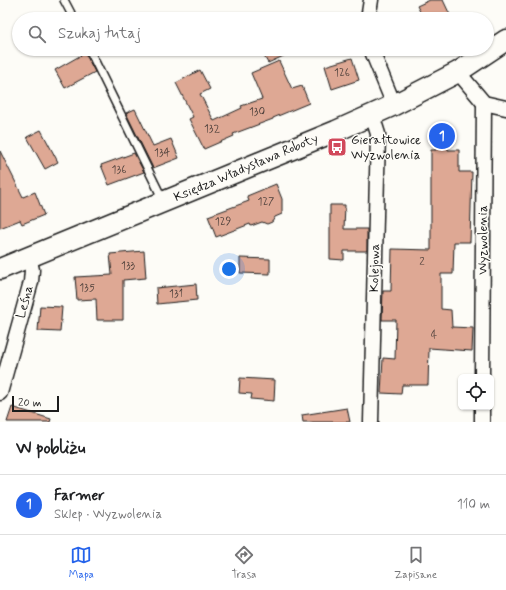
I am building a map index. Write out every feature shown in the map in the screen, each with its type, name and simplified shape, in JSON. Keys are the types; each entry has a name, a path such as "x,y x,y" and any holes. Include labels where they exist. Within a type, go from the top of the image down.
{"main road":[{"name":"Księdza Władysława Roboty","path":"494,48 506,40"},
{"name":"Księdza Władysława Roboty","path":"0,270 372,115 458,72 482,56"}],"street":[{"path":"369,12 371,0"},
{"path":"374,56 394,105"},
{"path":"458,72 484,102 506,108"},
{"name":"Wyzwolenia","path":"482,374 484,102"},
{"name":"Kolejowa","path":"371,422 378,134 372,115"},
{"name":"Leśna","path":"0,393 31,282 32,270 30,257"},
{"path":"482,410 482,422"}],"lane":[{"path":"64,0 70,12"},
{"path":"92,56 164,202"}],"building":[{"path":"430,0 443,0 449,12 420,12 417,6"},
{"path":"80,56 87,56 95,72 65,88 55,70"},
{"path":"264,56 284,56 268,63"},
{"path":"352,58 359,80 332,89 325,66"},
{"path":"279,61 292,89 302,86 309,103 273,119 233,134 234,136 204,149 189,119 193,117 176,83 200,70 210,89 200,94 214,121 242,108 241,106 262,99 251,73"},
{"path":"135,109 153,146 171,139 179,158 153,168 126,113"},
{"path":"436,126 448,126 448,150 459,150 459,172 472,172 470,242 454,242 453,274 441,274 441,309 451,310 452,327 473,328 472,351 429,348 428,385 402,385 401,394 381,393 383,358 395,359 396,320 382,320 383,291 391,291 392,249 431,250 431,150 436,150"},
{"path":"41,130 58,162 45,169 27,137"},
{"path":"0,151 23,197 35,192 44,215 22,224 20,220 0,228"},
{"path":"134,153 144,172 109,185 101,165"},
{"path":"276,184 282,199 282,214 275,217 272,222 267,224 262,222 251,226 250,224 216,237 208,216 249,201 247,196"},
{"path":"330,205 345,205 344,229 367,229 367,251 344,251 344,260 330,259"},
{"path":"144,251 146,278 123,280 123,320 97,320 96,299 77,300 75,277 112,275 110,254"},
{"path":"240,258 270,259 270,274 240,273"},
{"path":"196,284 197,300 157,304 156,288"},
{"path":"40,306 62,307 60,332 38,331"},
{"path":"240,378 275,380 274,401 251,399 252,394 239,393"},
{"path":"12,407 51,419 50,422 7,422"},
{"path":"347,408 350,422 303,422 302,415"}],"place":[{"name":"Farmer","path":"442,136"},
{"name":"Gierałtowice Wyzwolenia","path":"337,147"}]}
